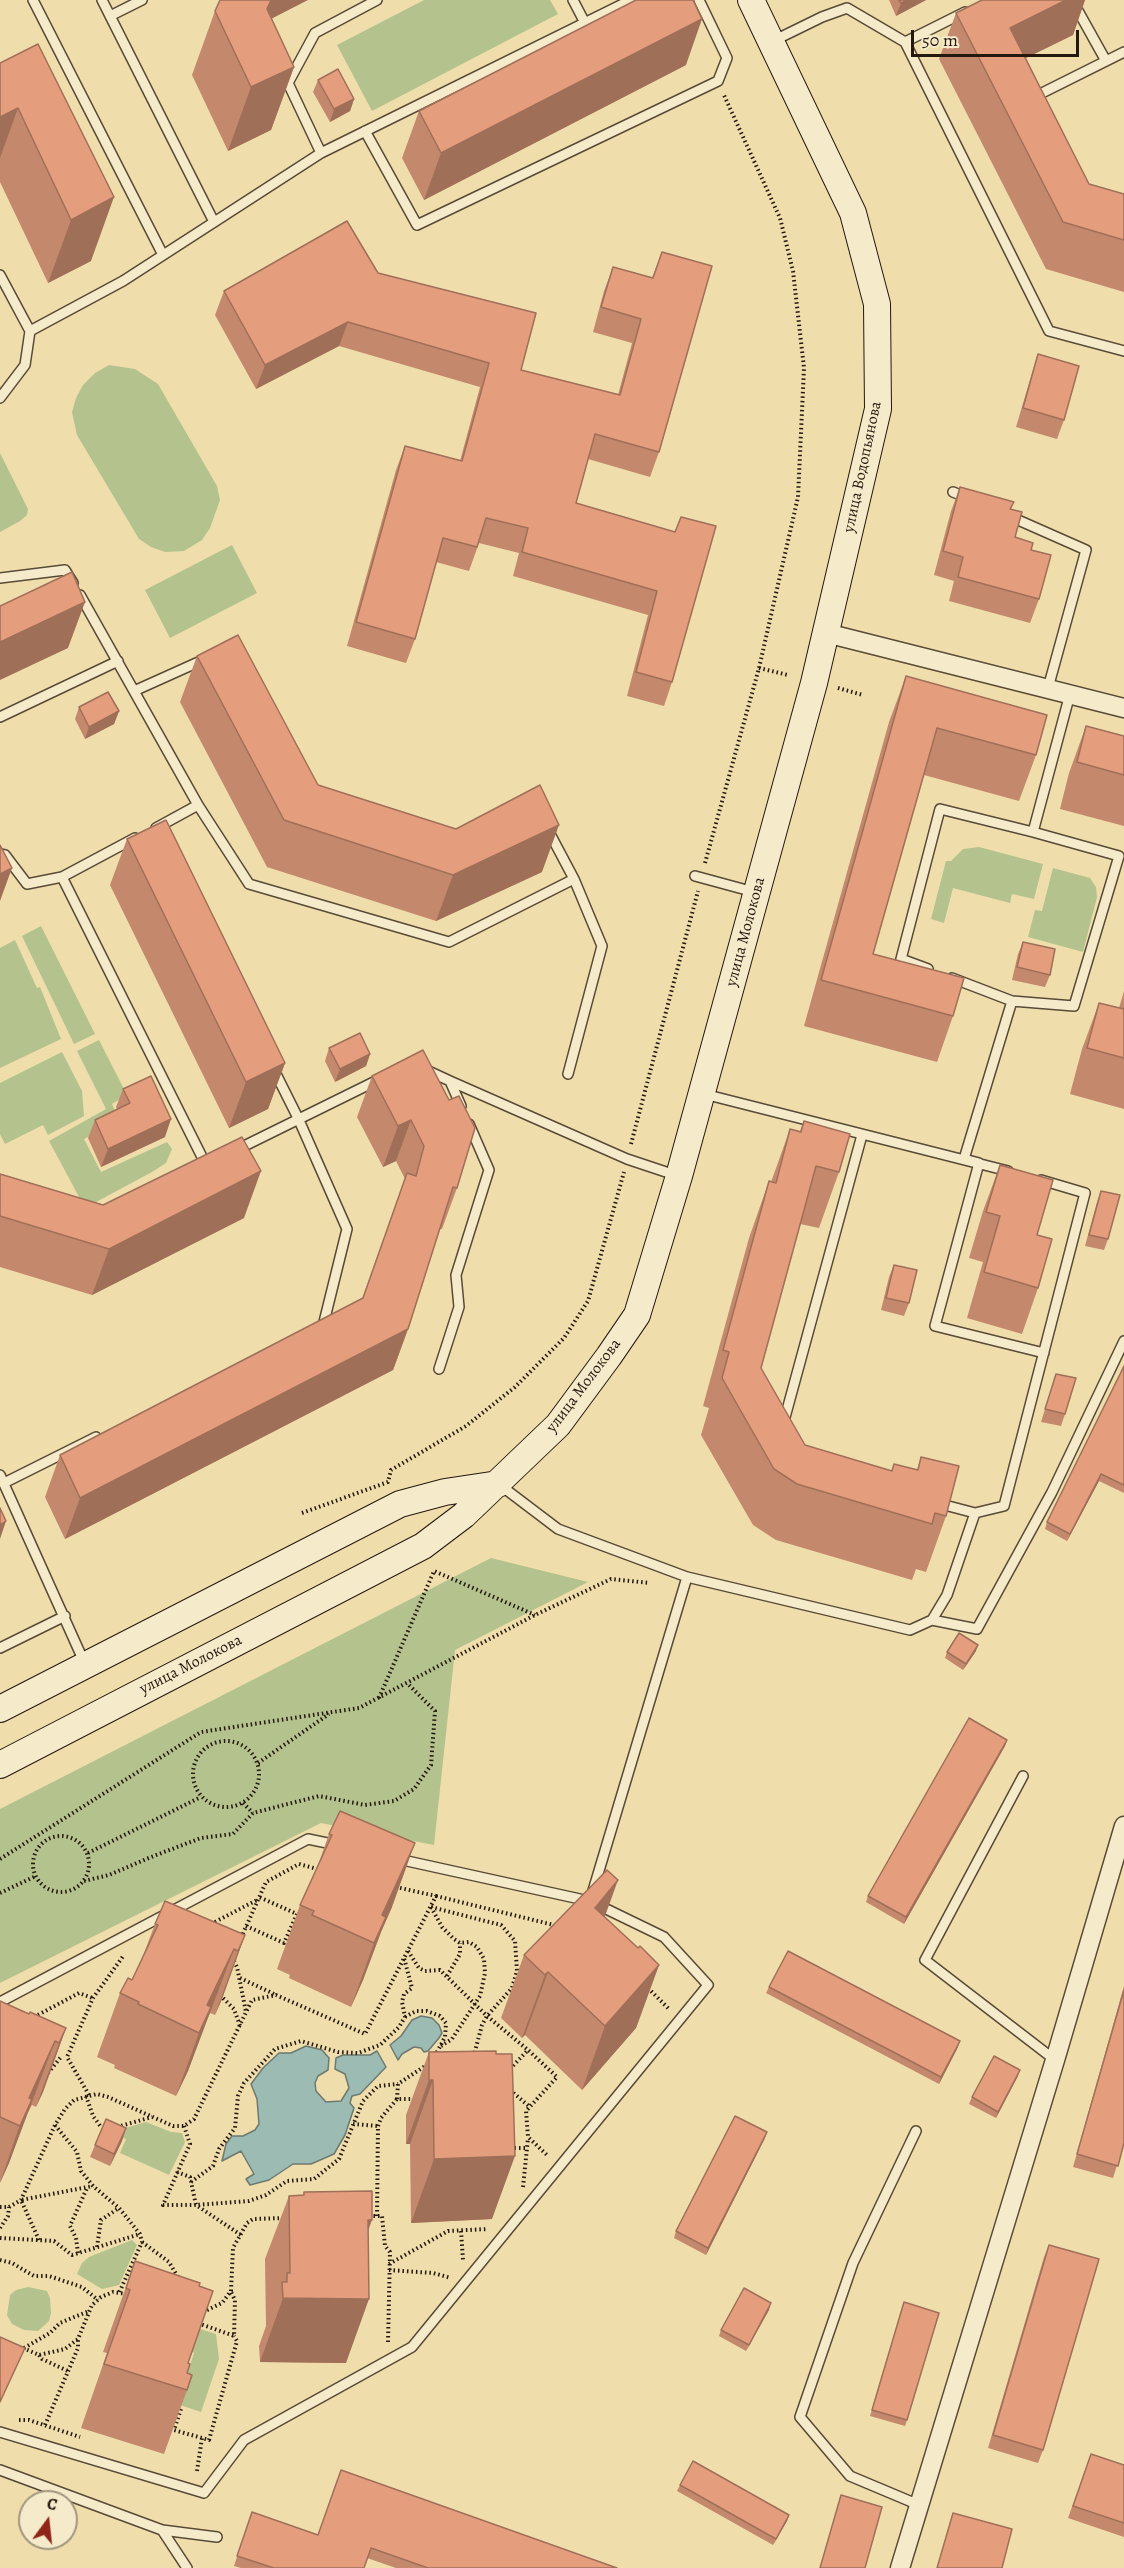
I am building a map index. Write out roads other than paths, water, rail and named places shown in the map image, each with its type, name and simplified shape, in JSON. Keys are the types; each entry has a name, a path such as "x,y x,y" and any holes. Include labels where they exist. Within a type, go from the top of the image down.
{"street":[{"name":"улица Водопьянова","path":"751,0 853,213 877,304 878,409 826,633"},
{"path":"826,633 1124,708"},
{"name":"улица Молокова","path":"0,1765 423,1546 464,1515 558,1425 609,1356 637,1315 679,1176 826,633"},
{"path":"0,1709 400,1504 445,1492 498,1484"},
{"path":"900,2568 1056,2060 1124,1826"}],"lane":[{"path":"33,0 163,255"},
{"path":"102,0 214,222"},
{"path":"110,16 142,0"},
{"path":"321,153 288,83 315,33 377,0"},
{"path":"573,0 585,23"},
{"path":"30,331 123,281 321,153 631,0"},
{"path":"365,131 417,225 718,81 726,58 699,0"},
{"path":"1072,0 1106,61"},
{"path":"905,42 979,5"},
{"path":"771,42 822,17 847,8 905,42 1049,331 1124,351"},
{"path":"1034,110 1029,100 1124,52"},
{"path":"0,275 30,331 25,365 0,398"},
{"path":"953,492 974,501"},
{"path":"1004,514 1086,550 1048,688"},
{"path":"0,578 65,570 198,805 249,884 449,942 574,879"},
{"path":"134,691 211,656"},
{"path":"0,717 118,662"},
{"path":"1033,832 1070,694"},
{"path":"0,854 5,855 27,884 62,877 198,805"},
{"path":"934,972 901,959 940,809 1119,856 1074,1006 1012,1000 945,976"},
{"path":"543,821 574,879 602,946 568,1074"},
{"path":"153,829 159,840"},
{"path":"62,877 206,1165"},
{"path":"699,877 757,892"},
{"path":"964,1160 1012,1000"},
{"path":"412,1063 627,1159 679,1176"},
{"path":"272,1065 347,1229 324,1322"},
{"path":"226,1155 392,1073"},
{"path":"439,1370 459,1307 456,1275 489,1170 450,1081"},
{"path":"702,1093 1022,1175"},
{"path":"788,1431 784,1421 861,1135"},
{"path":"195,1171 216,1160"},
{"path":"979,1163 935,1326 1044,1353"},
{"path":"930,1501 975,1513 1005,1506 1085,1193 1032,1178"},
{"path":"932,1620 977,1629 1052,1492 1124,1341"},
{"path":"86,1664 2,1479 108,1431"},
{"path":"498,1484 558,1529 687,1577 910,1630 932,1620 947,1595 975,1513"},
{"path":"590,1901 687,1577"},
{"path":"0,1648 65,1616"},
{"path":"1023,1776 925,1960 1056,2060"},
{"path":"0,2002 308,1839 342,1846"},
{"path":"0,2432 204,2493 244,2440 412,2347 708,1985 664,1937 590,1901 387,1856"},
{"path":"916,2131 853,2263 800,2417 850,2476 919,2505"},
{"path":"0,2470 162,2530 217,2538"},
{"path":"162,2530 187,2568"}],"water":[{"path":"421,2016 432,2018 439,2025 442,2033 428,2051 424,2052 421,2048 414,2047 402,2054 398,2060 390,2045 401,2036 412,2020"},
{"path":"306,2046 322,2050 329,2058 328,2070 318,2076 315,2083 316,2091 326,2102 341,2101 349,2088 345,2074 335,2069 336,2058 343,2055 370,2055 377,2051 386,2067 360,2094 352,2096 350,2103 354,2108 345,2135 334,2154 311,2164 293,2164 269,2180 250,2185 246,2179 254,2174 241,2151 222,2161 226,2144 232,2136 243,2136 255,2130 259,2124 257,2099 251,2084 263,2068 279,2053 291,2053"}]}
